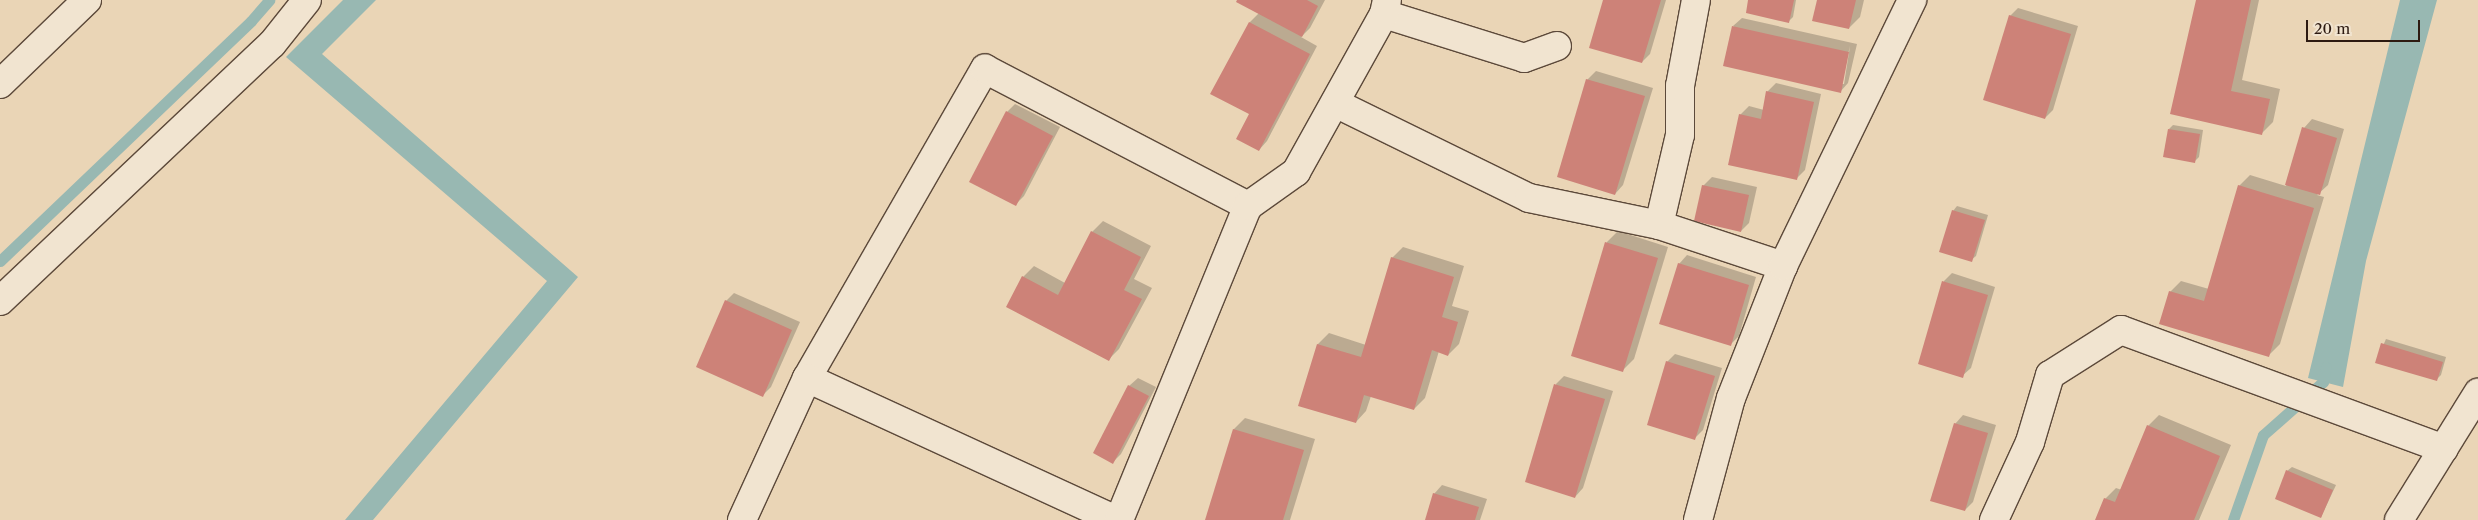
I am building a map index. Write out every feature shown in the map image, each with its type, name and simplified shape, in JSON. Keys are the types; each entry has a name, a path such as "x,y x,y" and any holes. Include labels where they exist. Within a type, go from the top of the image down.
{"street":[{"path":"0,84 87,0"},
{"path":"0,300 272,44 307,0"},
{"path":"1659,226 1680,135 1680,86 1696,0"},
{"path":"1698,520 1731,398 1783,266 1912,0"},
{"path":"806,378 1118,520 1248,206 1296,172 1335,103 1385,7 1524,58 1557,46"},
{"path":"742,520 806,378 985,69 1248,206"},
{"path":"1335,103 1529,198 1659,226 1783,266"},
{"path":"1994,520 2030,442 2050,375 2121,330 2444,449"},
{"path":"2399,520 2478,393"}],"water":[{"path":"343,0 376,0 322,54 578,277 373,520 345,520 547,281 286,57"},
{"path":"2400,0 2437,0 2366,261 2343,387 2308,378"}],"building":[{"path":"1237,0 1307,0 1318,6 1302,37 1236,2"},
{"path":"1603,0 1661,0 1642,63 1589,48"},
{"path":"1748,0 1794,0 1789,23 1746,13"},
{"path":"1817,0 1856,0 1849,29 1812,21"},
{"path":"2196,0 2251,0 2231,91 2270,99 2262,135 2170,114"},
{"path":"2009,15 2071,34 2045,119 1983,100"},
{"path":"1249,22 1310,54 1259,151 1236,139 1249,114 1210,94"},
{"path":"1732,26 1849,52 1841,93 1723,66"},
{"path":"1586,79 1645,96 1615,195 1557,177"},
{"path":"1766,91 1814,102 1797,180 1728,165 1739,114 1761,119"},
{"path":"1006,111 1053,136 1016,206 969,182"},
{"path":"2302,127 2337,138 2320,195 2285,185"},
{"path":"2168,129 2200,134 2195,163 2163,157"},
{"path":"1702,185 1749,195 1741,232 1694,221"},
{"path":"2238,185 2314,208 2269,357 2159,324 2169,291 2204,301"},
{"path":"1952,210 1985,220 1972,262 1939,252"},
{"path":"1091,231 1141,257 1124,290 1142,299 1109,361 1006,307 1022,276 1058,295"},
{"path":"1605,242 1658,258 1623,372 1571,356"},
{"path":"1391,257 1454,277 1442,317 1458,322 1448,356 1432,350 1414,410 1364,395 1356,423 1298,406 1317,344 1361,357"},
{"path":"1678,263 1749,285 1731,346 1659,324"},
{"path":"1942,281 1988,295 1963,378 1918,364"},
{"path":"725,300 792,330 763,397 696,367"},
{"path":"2381,343 2443,362 2437,381 2375,363"},
{"path":"1666,361 1715,376 1695,440 1647,425"},
{"path":"1554,384 1605,399 1575,498 1525,482"},
{"path":"1128,385 1149,396 1113,464 1093,453"},
{"path":"1954,423 1988,433 1965,511 1930,501"},
{"path":"2147,425 2220,456 2194,520 2095,520 2104,498 2115,502"},
{"path":"1233,429 1304,450 1283,520 1205,520"},
{"path":"2286,470 2333,490 2321,518 2275,499"},
{"path":"1433,493 1479,507 1475,520 1425,520"}],"waterway":[{"path":"0,261 251,21 269,0"},
{"path":"2233,520 2263,435 2323,382 2326,367"}]}
